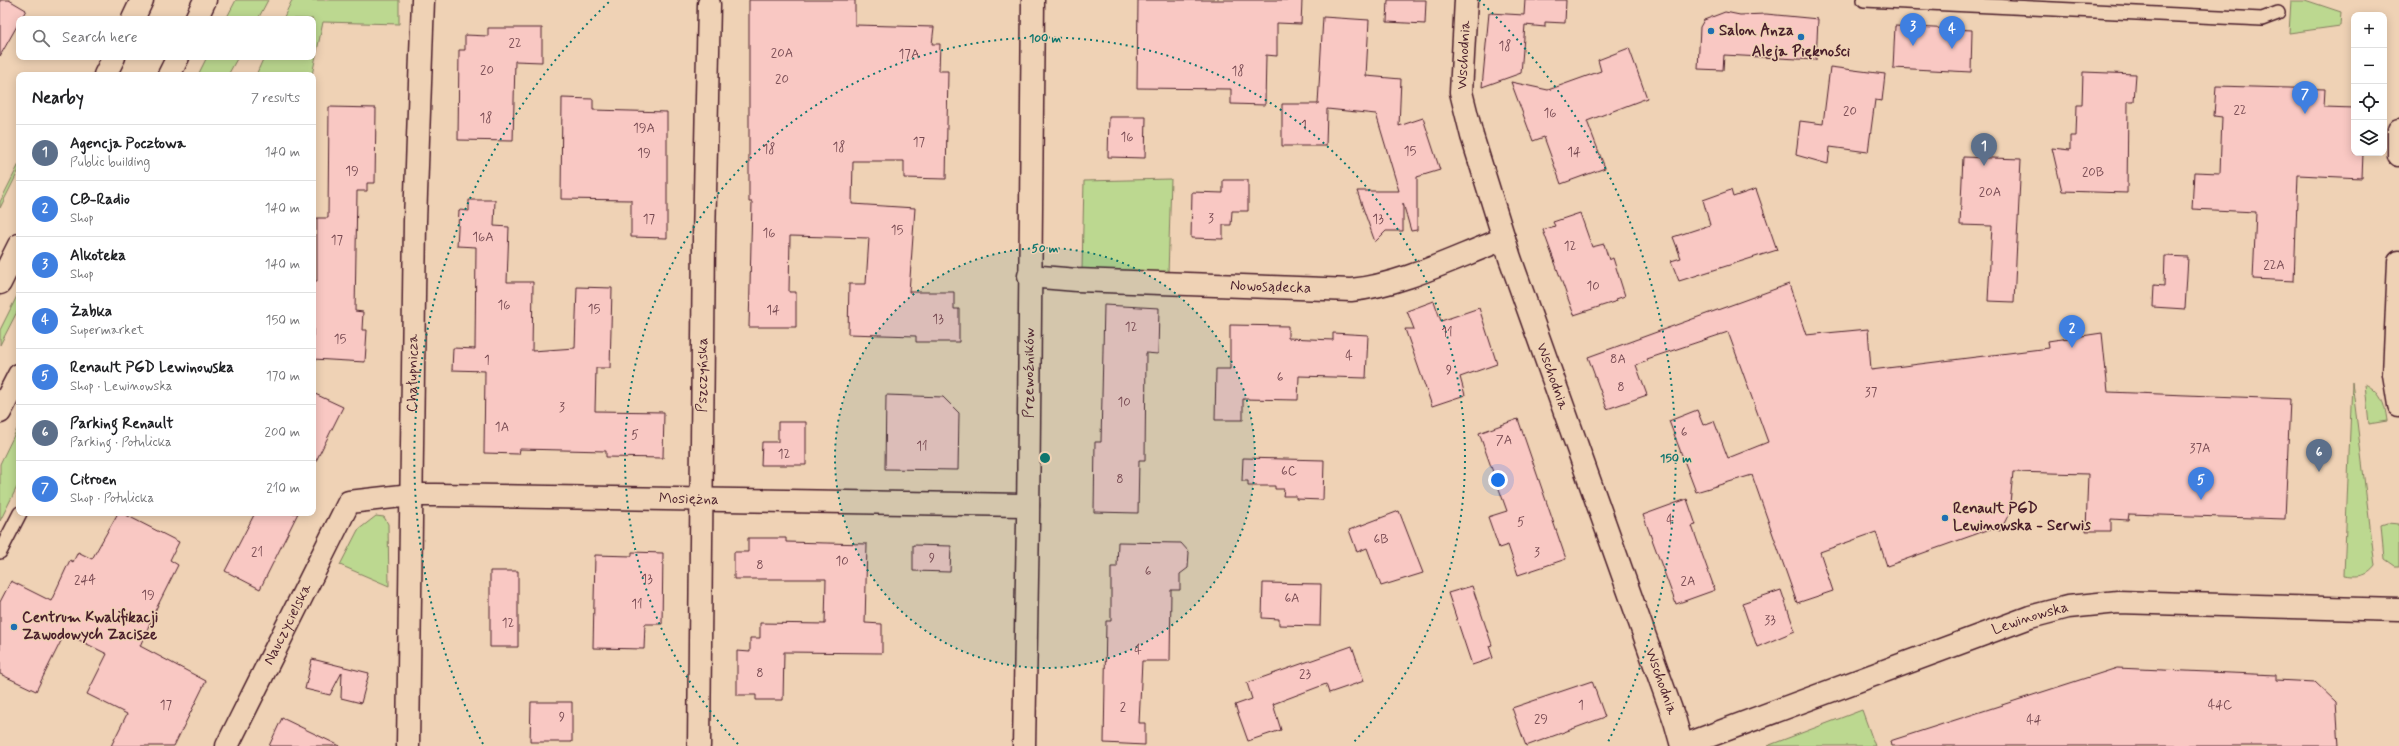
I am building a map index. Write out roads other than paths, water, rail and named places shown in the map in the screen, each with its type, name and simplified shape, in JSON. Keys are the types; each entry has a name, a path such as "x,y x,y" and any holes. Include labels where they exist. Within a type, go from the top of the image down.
{"street":[{"path":"134,16 142,0"},
{"path":"197,16 205,0"},
{"name":"Chałupnicza","path":"408,746 415,229 423,0"},
{"name":"Przewoźników","path":"1024,746 1033,0"},
{"name":"Wschodnia","path":"1466,0 1461,92 1472,136 1504,240 1675,721 1682,746"},
{"name":"Pszczyńska","path":"699,746 701,500 709,4"},
{"path":"106,72 112,60"},
{"path":"170,72 176,60"},
{"path":"2399,130 2399,155"},
{"name":"Nowosądecka","path":"1029,276 1077,280 1351,290 1366,288 1395,280 1504,240"},
{"path":"0,283 16,251"},
{"path":"2399,262 2394,374 2399,405"},
{"path":"0,412 16,381"},
{"name":"Mosiężna","path":"349,502 411,495 1028,505"},
{"name":"Nauczycielska","path":"227,746 349,502"},
{"name":"Lewinowska","path":"1682,746 2030,616 2068,607 2118,602 2399,610"}],"lane":[{"path":"1864,0 2031,3 2262,19 2278,13"},
{"path":"0,552 18,516"}],"place":[{"name":"Salon Anza","path":"1711,31"},
{"name":"Aleja Piękności","path":"1801,37"},
{"name":"Alkoteka","path":"1913,46"},
{"name":"Żabka","path":"1952,49"},
{"name":"Citroen","path":"2305,114"},
{"name":"Agencja Pocztowa","path":"1984,166"},
{"name":"CB-Radio","path":"2072,348"},
{"name":"Parking Renault","path":"2319,472"},
{"name":"Renault PGD Lewinowska","path":"2201,500"},
{"name":"Renault PGD Lewinowska - Serwis","path":"1945,518"},
{"name":"Centrum Kwalifikacji Zawodowych Zacisze","path":"14,627"}]}
